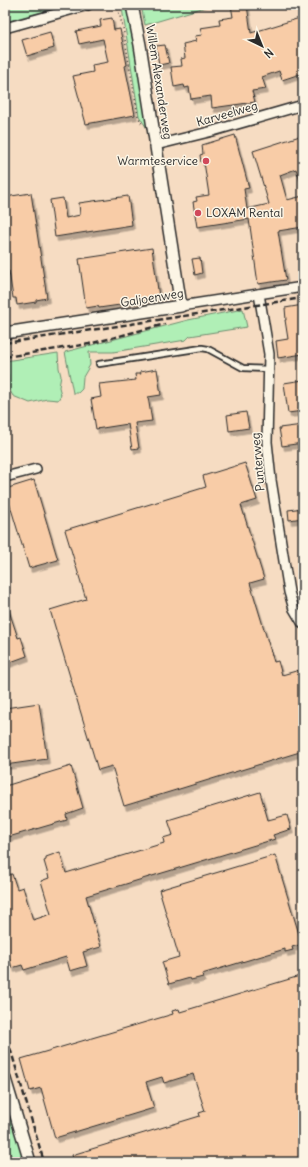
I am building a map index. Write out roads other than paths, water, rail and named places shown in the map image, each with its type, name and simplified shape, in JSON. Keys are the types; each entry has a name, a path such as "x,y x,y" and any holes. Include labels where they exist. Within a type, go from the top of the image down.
{"street":[{"name":"Willem Alexanderweg","path":"132,5 139,40 181,306"},
{"path":"5,28 70,7 85,6"},
{"name":"Karveelweg","path":"156,145 221,129 303,104"},
{"name":"Galjoenweg","path":"5,334 303,287"},
{"name":"Punterweg","path":"259,294 269,354 267,442 271,480 289,592 294,609 303,624"},
{"path":"5,477 36,469"},
{"path":"5,1079 30,1162"}],"lane":[{"path":"99,364 202,348 208,349 243,368 268,369"}],"railway":[{"path":"5,343 303,298"},
{"path":"5,357 89,344 165,324"},
{"path":"5,1031 44,1162"}],"place":[{"name":"Warmteservice","path":"206,161"},
{"name":"LOXAM Rental","path":"198,213"}]}
